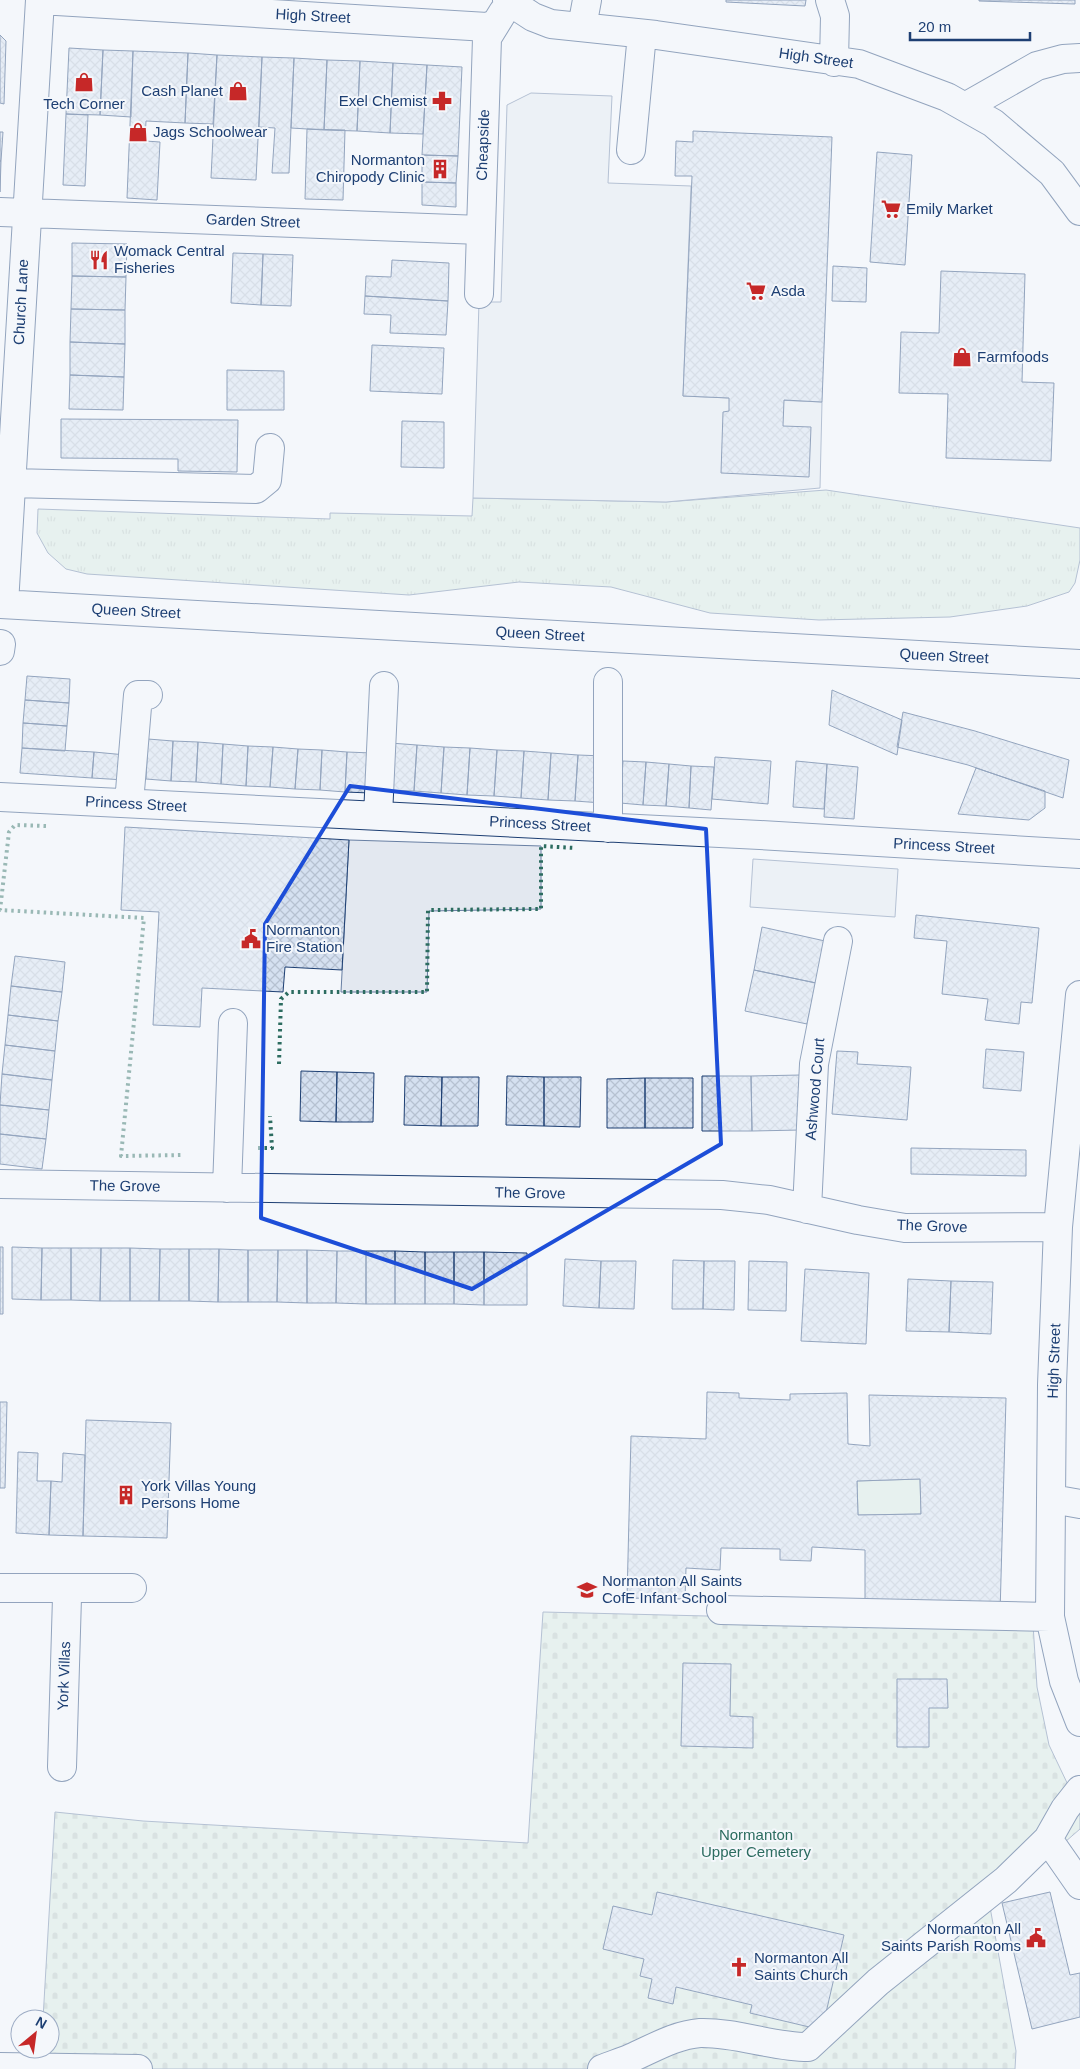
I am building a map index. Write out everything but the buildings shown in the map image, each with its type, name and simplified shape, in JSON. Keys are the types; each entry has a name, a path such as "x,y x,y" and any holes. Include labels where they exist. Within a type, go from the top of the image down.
{"street":[{"name":"High Street","path":"40,0 487,27 504,9 551,24 656,34 834,62 859,64 948,97 993,123 1052,173 1080,211"},
{"name":"Church Lane","path":"2,604 11,483 13,213 35,74 40,0"},
{"path":"582,27 586,0"},
{"path":"830,0 835,16 834,62"},
{"name":"Cheapside","path":"479,294 487,38 504,9"},
{"path":"631,150 642,34"},
{"path":"965,107 1037,66 1063,59 1080,58"},
{"name":"Garden Street","path":"13,213 481,230"},
{"path":"11,483 256,489 267,480 270,448"},
{"name":"Queen Street","path":"2,604 1080,664"},
{"path":"0,651 1,644"},
{"path":"608,682 608,828"},
{"path":"378,816 384,686"},
{"path":"129,803 138,696 148,695"},
{"name":"Princess Street","path":"0,797 1080,854"},
{"name":"Ashwood Court","path":"806,1209 814,1064 838,941"},
{"name":"High Street","path":"1080,995 1072,1165 1058,1227 1052,1385 1050,1618 1064,1681 1080,1722"},
{"path":"227,1188 233,1023"},
{"name":"The Grove","path":"0,1184 722,1196 769,1200 858,1220 906,1228 1058,1227"},
{"path":"1052,1499 1080,1504"},
{"path":"0,1588 132,1588"},
{"name":"York Villas","path":"59,1588 66,1598 62,1767"},
{"path":"721,1610 1050,1618"},
{"path":"602,2069 673,2039 700,2033 732,2036 792,2047 808,2047 878,1982 1006,1880 1048,1839 1065,1809 1080,1790"},
{"path":"1048,1839 1080,1885"},
{"path":"0,2067 138,2069"}],"highlighted area":[{"path":"350,786 706,829 721,1144 472,1289 261,1218 265,924"}],"green space":[{"path":"826,490 1080,528 1080,560 1075,583 1069,592 1027,606 950,617 819,620 710,613 611,587 519,582 409,595 87,574 66,569 48,553 37,533 38,509 330,519 330,513 472,516 473,498 666,502"},
{"path":"920,1479 921,1514 858,1515 857,1481"},
{"name":"Normanton Upper Cemetery","path":"543,1612 1033,1624 1037,1687 1049,1745 1080,1810 1080,1829 990,1907 1016,2051 1015,2069 0,2069 40,2067 40,2059 60,2059 60,2009 44,2009 55,1812 143,1821 528,1843"}],"shaded area":[{"path":"531,93 612,96 608,183 691,186 683,396 822,402 820,488 666,502 473,498 479,302 501,302 507,105"},
{"path":"349,840 541,846 541,909 429,911 427,992 341,992"},
{"path":"753,859 898,869 895,917 750,907"}],"hedge":[{"path":"46,826 15,825 9,832 0,910 144,918 121,1156 182,1155"},
{"path":"279,1064 281,999 289,992 427,992 428,910 541,909 541,846 575,848"},
{"path":"258,1148 272,1148 270,1116"}],"place":[{"name":"Tech Corner","path":"84,82"},
{"name":"Cash Planet","path":"238,91"},
{"name":"Exel Chemist","path":"442,101"},
{"name":"Jags Schoolwear","path":"138,132"},
{"name":"Normanton Chiropody Clinic","path":"440,169"},
{"name":"Emily Market","path":"891,209"},
{"name":"Womack Central Fisheries","path":"99,260"},
{"name":"Asda","path":"756,291"},
{"name":"Farmfoods","path":"962,357"},
{"name":"Normanton Fire Station","path":"251,939"},
{"name":"York Villas Young Persons Home","path":"126,1495"},
{"name":"Normanton All Saints CofE Infant School","path":"587,1590"},
{"name":"Normanton All Saints Parish Rooms","path":"1036,1938"},
{"name":"Normanton All Saints Church","path":"739,1967"}]}
